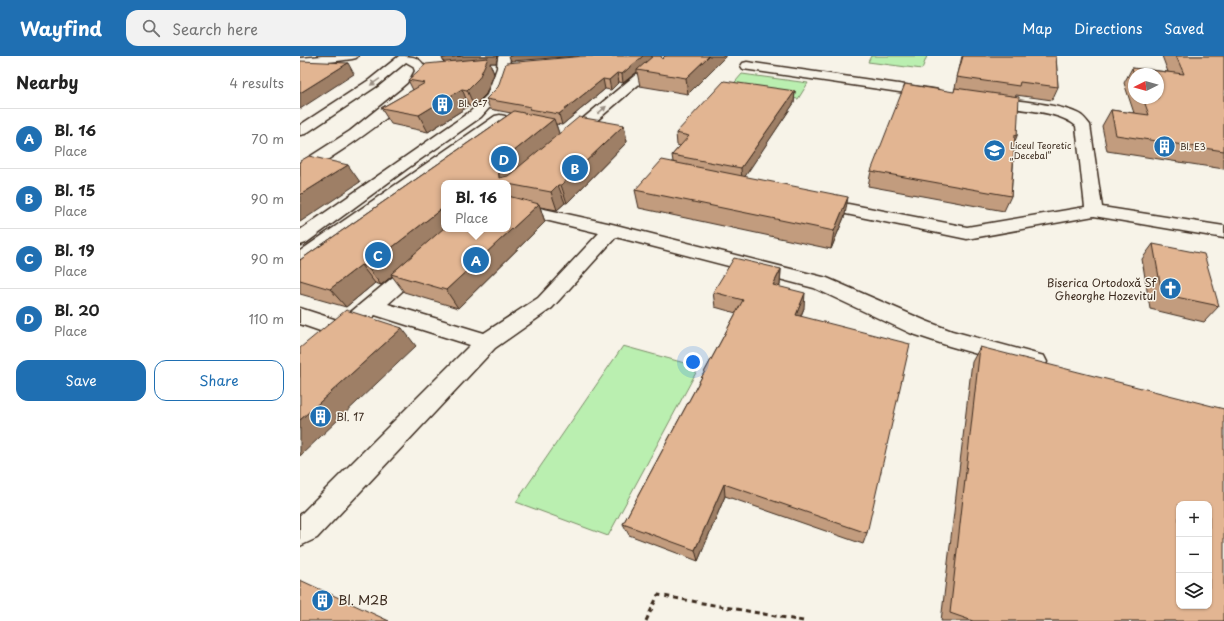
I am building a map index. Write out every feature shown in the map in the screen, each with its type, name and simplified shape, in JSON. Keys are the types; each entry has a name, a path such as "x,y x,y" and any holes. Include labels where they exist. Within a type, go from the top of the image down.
{"street":[{"path":"300,62 352,56"},
{"path":"557,148 655,64 660,56"},
{"path":"300,131 373,83 405,57 418,64 420,71 417,78 406,93 358,134 300,170"},
{"path":"300,239 402,165 476,114 493,96 504,65"},
{"path":"747,66 942,95"},
{"path":"417,78 434,74"},
{"path":"974,99 1060,112 1074,117 1083,125 1094,211"},
{"path":"300,260 507,120 476,114"},
{"path":"560,130 575,133"},
{"path":"805,200 967,233 1094,211 1224,232"},
{"path":"511,207 612,230 820,283 918,327 949,338 1056,367"},
{"path":"300,531 307,528 487,342 544,303 612,230"},
{"path":"300,367 458,232"},
{"path":"371,306 487,342"},
{"path":"300,316 343,330"}],"path":[{"path":"646,621 658,595 803,621"}],"green space":[{"path":"871,56 927,56 922,69 868,62"},
{"path":"742,74 808,83 798,99 729,89"},
{"path":"623,346 699,367 608,536 516,502"}],"building":[{"path":"444,56 461,56 442,58"},
{"path":"585,56 643,56 622,74 617,73 609,80 603,79 559,114 529,109 531,107 486,99 498,87 506,63"},
{"path":"653,56 661,56 662,59 665,56 709,56 686,78 637,70"},
{"path":"963,56 1056,56 1058,87 1020,82 1019,86 957,77"},
{"path":"1176,56 1224,56 1224,151 1116,135 1111,110 1149,115 1145,104 1164,104 1164,72 1184,74"},
{"path":"488,58 479,78 467,90 462,89 419,115 381,108 425,83 408,80 426,64"},
{"path":"300,61 348,63 300,93"},
{"path":"724,81 795,91 741,168 672,155 689,136 676,133"},
{"path":"905,84 954,92 955,88 1019,97 1011,196 871,171"},
{"path":"514,111 554,119 498,164 499,178 508,176 579,117 624,125 561,185 558,185 551,192 511,185 511,180 441,180 441,210 367,267 361,265 330,289 300,280 300,260"},
{"path":"309,156 348,165 300,195 300,161"},
{"path":"662,160 848,197 834,231 635,190"},
{"path":"511,197 539,204 511,230"},
{"path":"441,231 441,232 509,232 446,290 391,274"},
{"path":"1153,244 1204,254 1219,306 1162,294"},
{"path":"734,258 781,269 773,285 805,293 796,315 910,344 867,533 724,484 695,550 623,524 743,300 713,292"},
{"path":"346,310 402,328 300,420 300,348"},
{"path":"980,347 1224,409 1224,621 973,621 950,613"},
{"name":"Bl. M2B","path":"300,580 389,621 300,621"}],"place":[{"name":"Bl. 6-7","path":"442,104"},
{"name":"Bl. E3","path":"1165,147"},
{"name":"Liceul Teoretic „Decebal”","path":"994,151"},
{"name":"Bl. 20","path":"504,159"},
{"name":"Bl. 15","path":"575,168"},
{"name":"Bl. 19","path":"378,255"},
{"name":"Bl. 16","path":"476,260"},
{"name":"Biserica Ortodoxă Sf Gheorghe Hozevitul","path":"1171,289"},
{"name":"Bl. 17","path":"321,417"},
{"name":"Bl. M2B","path":"323,600"}]}
